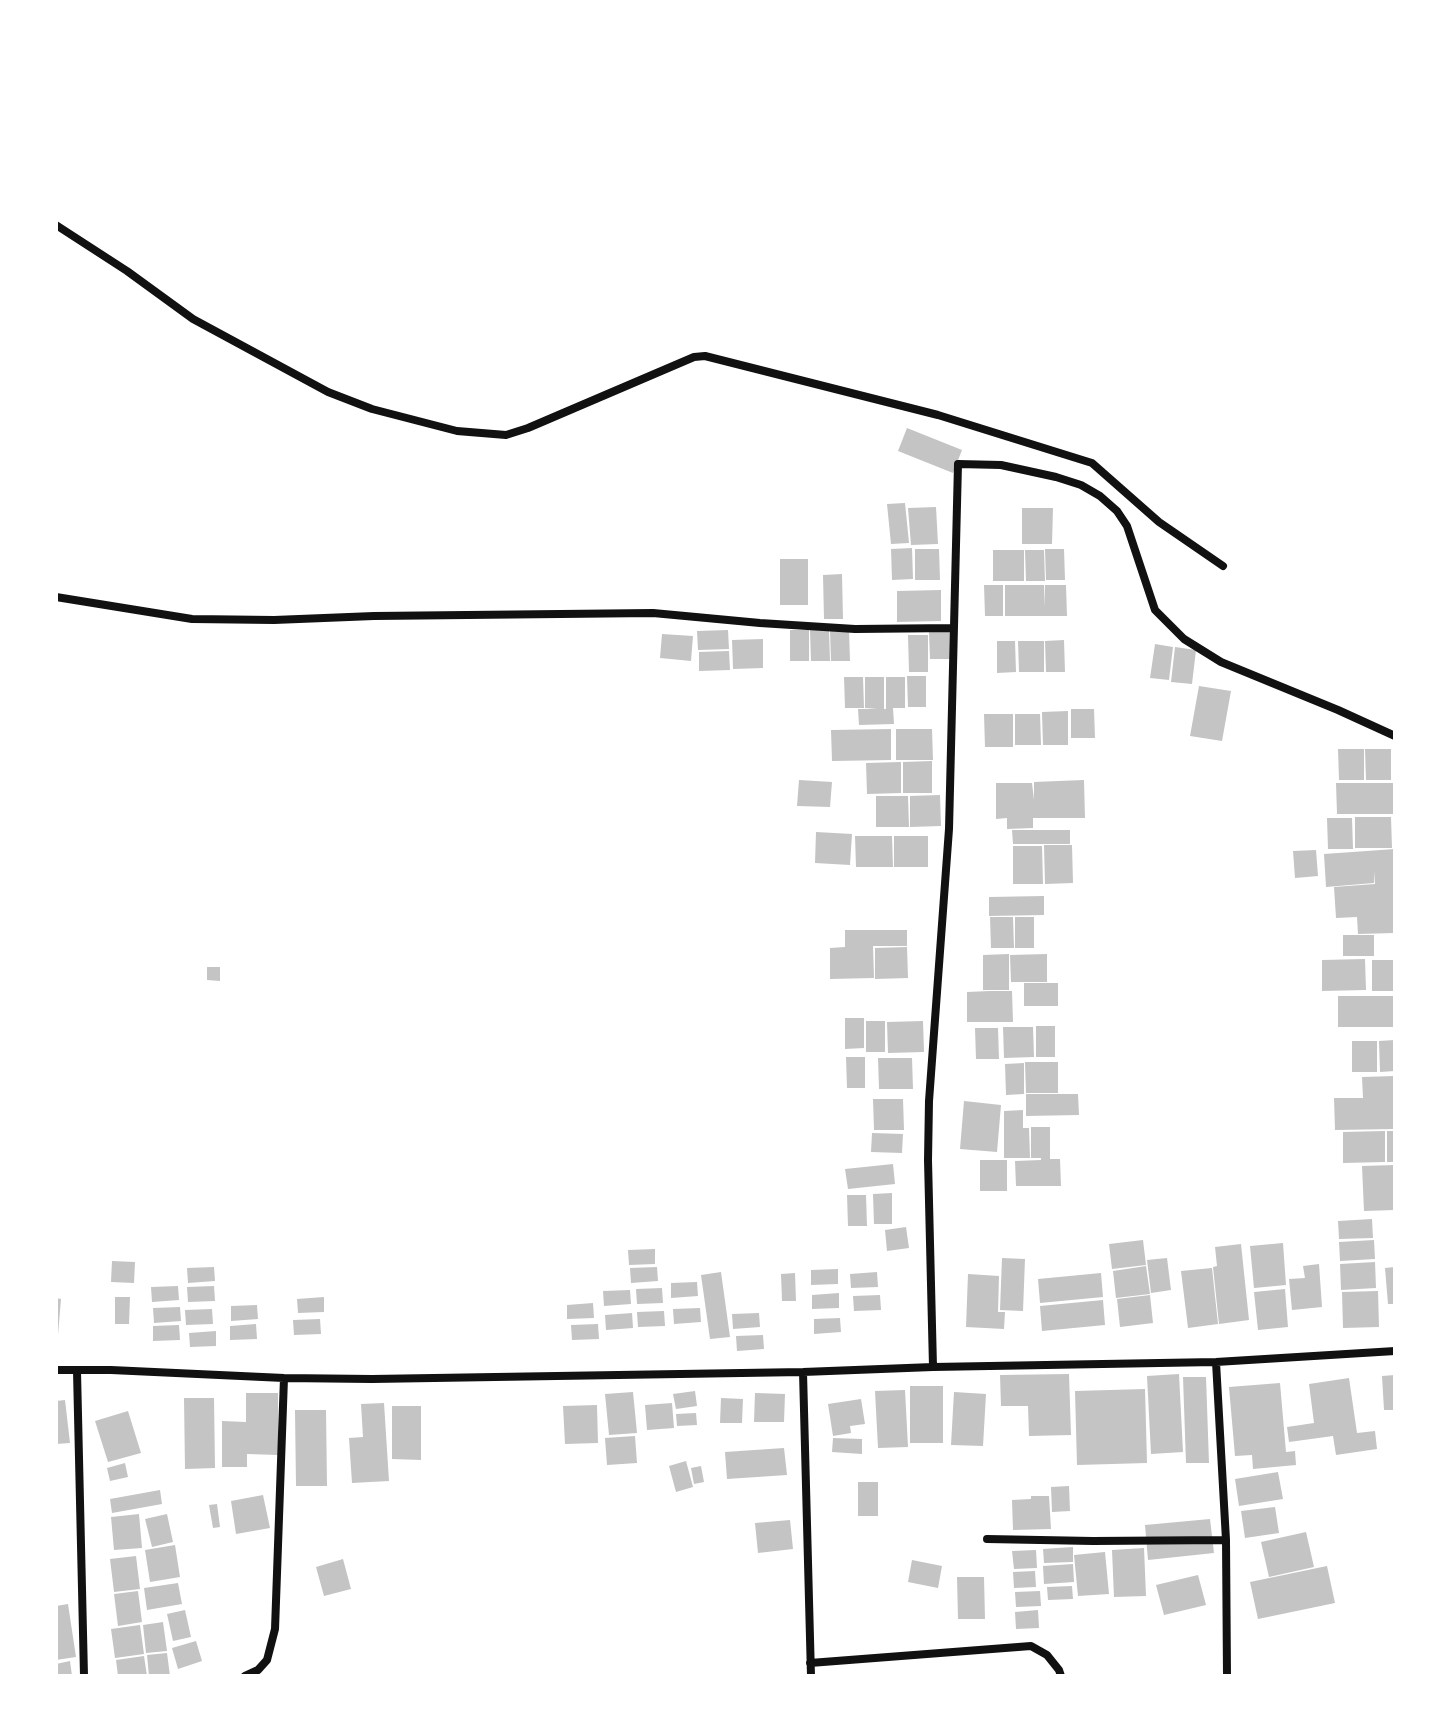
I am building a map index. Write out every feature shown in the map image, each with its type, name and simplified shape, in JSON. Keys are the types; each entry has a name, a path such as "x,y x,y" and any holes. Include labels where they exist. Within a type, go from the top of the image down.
{"street":[{"path":"56,225 193,319 328,392 372,409 457,431 506,435 694,357 705,356 938,415 1092,463 1159,522 1223,566"},
{"path":"933,1367 929,1101 949,829 958,464 1001,465 1056,477 1081,485 1100,496 1117,511 1127,526 1155,610 1184,639 1221,662 1395,736"},
{"path":"56,597 192,619 653,613 839,628 954,628"},
{"path":"56,1370 372,1379 1216,1362 1395,1351"},
{"path":"1216,1362 1224,1478 1227,1676"},
{"path":"77,1371 84,1676"},
{"path":"803,1372 811,1676"},
{"path":"245,1676 258,1670 267,1660 275,1629 284,1378"},
{"path":"987,1539 1226,1540"},
{"path":"810,1663 1031,1646 1047,1655 1061,1676"}],"building":[{"path":"907,428 962,450 953,473 898,451"},
{"path":"905,503 909,543 891,544 887,504"},
{"path":"936,507 938,544 911,545 908,508"},
{"path":"1022,508 1053,508 1052,544 1022,544"},
{"path":"912,548 913,579 892,580 891,549"},
{"path":"915,549 939,549 940,580 915,580"},
{"path":"1045,549 1064,549 1065,580 1046,580"},
{"path":"993,550 1024,550 1024,581 993,581"},
{"path":"1025,550 1044,550 1045,581 1026,581"},
{"path":"780,559 808,559 808,605 780,605"},
{"path":"842,574 843,619 824,619 823,575"},
{"path":"984,585 1003,585 1003,616 985,616"},
{"path":"1005,585 1044,585 1044,608 1045,585 1066,585 1067,616 1005,616"},
{"path":"941,590 941,621 897,622 897,591"},
{"path":"728,630 729,649 698,650 697,631"},
{"path":"790,630 809,630 809,661 790,661"},
{"path":"810,630 829,630 830,661 811,661"},
{"path":"830,630 849,630 850,661 831,661"},
{"path":"929,632 950,632 951,659 930,659"},
{"path":"662,634 693,636 691,661 660,658"},
{"path":"908,635 928,635 928,672 909,672"},
{"path":"763,639 763,668 733,669 732,640"},
{"path":"1064,640 1065,672 1046,672 1045,641"},
{"path":"997,641 1015,641 1016,672 997,673"},
{"path":"1018,641 1044,641 1044,672 1019,672"},
{"path":"1155,644 1173,647 1169,680 1150,678"},
{"path":"1175,647 1196,650 1192,684 1171,682"},
{"path":"729,651 730,670 699,671 699,652"},
{"path":"907,676 926,676 926,707 908,707"},
{"path":"844,677 863,677 864,708 845,708"},
{"path":"865,677 884,677 886,709 886,677 905,677 905,708 893,708 894,724 859,725 858,709 878,709 865,708"},
{"path":"1199,686 1231,691 1222,741 1190,736"},
{"path":"1071,709 1094,709 1095,738 1071,738"},
{"path":"1068,711 1068,745 1043,745 1042,712"},
{"path":"984,714 1013,714 1013,747 985,747"},
{"path":"1015,714 1040,714 1041,745 1015,745"},
{"path":"891,729 891,760 832,761 831,730"},
{"path":"896,729 932,729 933,760 896,760"},
{"path":"1338,749 1364,749 1364,780 1339,780"},
{"path":"1365,749 1391,749 1391,780 1366,780"},
{"path":"932,761 932,793 903,793 903,762"},
{"path":"901,762 901,793 867,794 866,763"},
{"path":"799,780 832,782 830,807 797,806"},
{"path":"1084,780 1085,818 1033,818 1033,828 1007,829 1007,818 996,819 996,783 1032,783 1034,800 1034,782"},
{"path":"1336,783 1395,783 1395,814 1337,814"},
{"path":"940,795 941,826 910,827 910,796"},
{"path":"876,796 908,796 909,827 876,827"},
{"path":"1355,817 1391,817 1392,848 1355,848"},
{"path":"1327,818 1352,818 1353,849 1328,849"},
{"path":"1012,830 1070,830 1070,844 1013,844"},
{"path":"816,832 852,834 850,865 815,863"},
{"path":"855,836 892,836 893,867 856,867"},
{"path":"894,836 928,836 928,867 894,867"},
{"path":"1044,845 1072,845 1073,883 1045,884"},
{"path":"1013,846 1042,846 1043,884 1013,884"},
{"path":"1395,849 1395,933 1358,934 1357,917 1336,918 1334,887 1375,884 1374,871 1374,883 1326,887 1324,854"},
{"path":"1316,850 1318,876 1295,878 1293,851"},
{"path":"1044,896 1044,915 989,916 989,897"},
{"path":"990,917 1013,917 1014,948 991,948"},
{"path":"1015,917 1034,917 1034,948 1015,948"},
{"path":"845,930 907,930 907,946 873,946 874,978 830,979 830,948 845,947"},
{"path":"1343,935 1374,935 1374,956 1343,956"},
{"path":"907,947 908,978 875,979 875,948"},
{"path":"1009,954 1009,990 983,990 983,955"},
{"path":"1047,954 1047,982 1011,982 1010,955"},
{"path":"1365,959 1366,990 1322,991 1322,960"},
{"path":"1372,960 1395,960 1395,991 1372,991"},
{"path":"207,967 220,967 220,981 207,980"},
{"path":"1024,983 1058,983 1058,1006 1024,1006"},
{"path":"1012,991 1013,1022 967,1022 967,992"},
{"path":"1338,996 1395,996 1395,1027 1338,1027"},
{"path":"845,1018 864,1018 864,1048 845,1049"},
{"path":"866,1021 885,1021 885,1052 866,1052"},
{"path":"923,1021 924,1052 888,1053 887,1022"},
{"path":"1036,1026 1055,1026 1055,1057 1036,1057"},
{"path":"1003,1027 1033,1027 1034,1057 1004,1058"},
{"path":"975,1028 998,1028 999,1059 976,1059"},
{"path":"1395,1040 1395,1071 1380,1072 1379,1041"},
{"path":"1352,1041 1377,1041 1377,1072 1352,1072"},
{"path":"846,1057 865,1057 865,1088 847,1088"},
{"path":"878,1058 912,1058 913,1089 879,1089"},
{"path":"1025,1062 1058,1062 1058,1093 1026,1093"},
{"path":"1024,1063 1024,1094 1006,1095 1005,1064"},
{"path":"1395,1076 1395,1129 1335,1130 1334,1098 1363,1098 1362,1077"},
{"path":"1026,1094 1078,1094 1079,1115 1026,1116"},
{"path":"873,1099 903,1099 904,1130 874,1130"},
{"path":"964,1101 1001,1105 997,1152 960,1149"},
{"path":"1023,1110 1023,1128 1029,1128 1030,1158 1004,1158 1004,1111"},
{"path":"1031,1127 1050,1127 1050,1159 1060,1159 1061,1186 1016,1186 1015,1161 1041,1160 1031,1158"},
{"path":"1385,1131 1385,1162 1343,1163 1343,1132"},
{"path":"1387,1131 1395,1131 1395,1162 1387,1162"},
{"path":"872,1133 903,1134 902,1153 871,1152"},
{"path":"980,1160 1007,1160 1007,1191 980,1191"},
{"path":"893,1164 895,1184 848,1189 845,1169"},
{"path":"1395,1165 1395,1210 1364,1211 1362,1166"},
{"path":"892,1193 892,1224 874,1224 873,1194"},
{"path":"847,1195 866,1195 867,1226 848,1226"},
{"path":"1372,1219 1373,1238 1339,1239 1338,1221"},
{"path":"906,1227 909,1248 887,1251 885,1230"},
{"path":"1143,1240 1146,1265 1112,1269 1109,1244"},
{"path":"1374,1240 1375,1259 1340,1261 1339,1242"},
{"path":"1283,1243 1286,1285 1254,1288 1250,1246"},
{"path":"1241,1244 1249,1320 1219,1324 1213,1267 1217,1266 1215,1247"},
{"path":"655,1249 655,1264 629,1265 628,1250"},
{"path":"1002,1258 1025,1259 1023,1311 1000,1310"},
{"path":"1167,1258 1171,1290 1151,1293 1147,1260"},
{"path":"112,1261 135,1262 134,1283 111,1282"},
{"path":"1375,1262 1376,1288 1341,1290 1340,1264"},
{"path":"1319,1264 1322,1307 1292,1310 1289,1279 1305,1278 1303,1266"},
{"path":"1146,1266 1150,1294 1116,1298 1113,1271"},
{"path":"214,1267 215,1281 188,1283 187,1268"},
{"path":"657,1267 658,1281 631,1283 630,1268"},
{"path":"1395,1267 1395,1304 1388,1304 1385,1268"},
{"path":"1212,1268 1218,1324 1188,1328 1181,1271"},
{"path":"838,1269 838,1284 811,1285 811,1270"},
{"path":"721,1272 730,1337 710,1339 701,1275"},
{"path":"877,1272 878,1287 851,1288 850,1274"},
{"path":"795,1273 796,1301 782,1301 781,1274"},
{"path":"1101,1273 1103,1297 1040,1303 1038,1279"},
{"path":"968,1274 999,1276 998,1312 1005,1312 1004,1329 966,1327"},
{"path":"697,1282 698,1296 671,1298 671,1283"},
{"path":"178,1286 179,1300 152,1302 151,1287"},
{"path":"214,1286 215,1301 188,1302 187,1287"},
{"path":"662,1288 663,1303 637,1304 636,1289"},
{"path":"1285,1289 1288,1327 1258,1330 1254,1292"},
{"path":"630,1290 631,1304 604,1306 603,1291"},
{"path":"1378,1291 1379,1327 1343,1328 1342,1292"},
{"path":"839,1293 839,1308 812,1309 812,1295"},
{"path":"880,1295 881,1310 854,1311 853,1296"},
{"path":"1150,1295 1153,1323 1120,1327 1117,1299"},
{"path":"115,1297 130,1297 129,1324 115,1324"},
{"path":"324,1297 324,1312 298,1313 297,1299"},
{"path":"56,1298 61,1299 58,1335 56,1335"},
{"path":"1103,1300 1105,1325 1042,1331 1040,1306"},
{"path":"593,1303 594,1318 567,1319 567,1305"},
{"path":"257,1305 258,1319 231,1321 231,1306"},
{"path":"180,1307 181,1321 154,1323 153,1308"},
{"path":"700,1308 701,1322 674,1324 673,1309"},
{"path":"212,1309 213,1324 186,1325 185,1310"},
{"path":"664,1311 665,1326 638,1327 637,1312"},
{"path":"632,1313 633,1328 606,1330 605,1315"},
{"path":"759,1313 760,1327 733,1329 732,1314"},
{"path":"840,1318 841,1332 814,1334 814,1319"},
{"path":"320,1319 321,1334 294,1335 293,1320"},
{"path":"256,1324 257,1339 230,1340 230,1326"},
{"path":"598,1324 599,1339 572,1340 571,1325"},
{"path":"179,1325 180,1340 153,1341 153,1326"},
{"path":"216,1331 216,1346 190,1347 189,1333"},
{"path":"763,1335 764,1349 737,1351 736,1336"},
{"path":"1069,1374 1071,1435 1029,1436 1028,1406 1001,1406 1000,1375"},
{"path":"1179,1374 1183,1452 1151,1454 1147,1376"},
{"path":"1395,1375 1395,1410 1384,1410 1382,1376"},
{"path":"1183,1377 1206,1377 1209,1463 1186,1463"},
{"path":"1349,1378 1357,1433 1375,1431 1377,1449 1336,1455 1333,1436 1289,1442 1287,1427 1314,1423 1309,1384"},
{"path":"1280,1383 1286,1452 1295,1451 1296,1465 1253,1469 1252,1455 1235,1456 1229,1387"},
{"path":"910,1386 943,1386 943,1443 910,1443"},
{"path":"1145,1389 1147,1463 1077,1465 1075,1391"},
{"path":"905,1390 908,1447 878,1448 875,1391"},
{"path":"695,1391 697,1406 676,1409 673,1394"},
{"path":"633,1392 637,1433 609,1435 605,1394"},
{"path":"954,1392 986,1394 983,1446 951,1445"},
{"path":"246,1393 278,1393 278,1455 247,1454 247,1467 222,1467 222,1421 246,1422"},
{"path":"755,1393 785,1394 784,1422 754,1422"},
{"path":"184,1398 214,1398 215,1468 185,1469"},
{"path":"721,1398 743,1399 742,1423 720,1423"},
{"path":"861,1399 865,1424 850,1426 851,1433 833,1436 828,1404"},
{"path":"65,1400 70,1443 56,1444 56,1401"},
{"path":"384,1403 389,1481 352,1483 349,1438 363,1437 361,1404"},
{"path":"672,1403 674,1428 647,1430 645,1405"},
{"path":"597,1405 598,1443 565,1444 563,1406"},
{"path":"392,1406 421,1406 421,1460 392,1459"},
{"path":"295,1410 326,1410 327,1486 296,1486"},
{"path":"128,1411 141,1453 108,1462 95,1421"},
{"path":"696,1413 697,1425 677,1426 676,1414"},
{"path":"635,1436 637,1463 607,1465 605,1438"},
{"path":"833,1438 862,1439 862,1454 832,1452"},
{"path":"784,1448 787,1475 727,1479 725,1452"},
{"path":"686,1461 693,1487 676,1492 669,1466"},
{"path":"125,1463 128,1477 110,1481 107,1468"},
{"path":"701,1466 704,1482 694,1484 691,1468"},
{"path":"1278,1472 1283,1499 1239,1506 1235,1479"},
{"path":"858,1482 878,1482 878,1516 858,1516"},
{"path":"1069,1486 1070,1511 1052,1512 1051,1487"},
{"path":"160,1490 162,1504 112,1513 110,1499"},
{"path":"263,1495 270,1528 236,1534 231,1501"},
{"path":"1031,1496 1049,1496 1051,1529 1013,1530 1012,1500 1031,1499"},
{"path":"217,1504 220,1527 213,1528 209,1505"},
{"path":"1275,1507 1279,1533 1245,1538 1241,1511"},
{"path":"139,1514 142,1548 114,1550 111,1517"},
{"path":"167,1514 173,1542 152,1547 145,1519"},
{"path":"1210,1519 1214,1553 1148,1560 1145,1525"},
{"path":"790,1520 793,1549 758,1553 755,1523"},
{"path":"1306,1532 1314,1567 1269,1577 1261,1542"},
{"path":"175,1545 180,1577 150,1582 145,1550"},
{"path":"1073,1547 1073,1562 1044,1563 1043,1549"},
{"path":"1144,1548 1146,1596 1114,1597 1112,1550"},
{"path":"1036,1550 1037,1568 1014,1569 1012,1551"},
{"path":"1105,1552 1109,1594 1078,1596 1074,1555"},
{"path":"136,1556 140,1589 114,1592 110,1559"},
{"path":"343,1559 351,1589 324,1596 316,1567"},
{"path":"912,1560 942,1566 938,1588 908,1582"},
{"path":"1073,1564 1074,1582 1044,1584 1043,1566"},
{"path":"1327,1566 1335,1603 1258,1619 1250,1582"},
{"path":"1035,1571 1036,1587 1014,1588 1013,1572"},
{"path":"1198,1575 1206,1605 1164,1615 1156,1585"},
{"path":"957,1577 984,1577 985,1619 958,1619"},
{"path":"178,1583 182,1604 147,1610 144,1588"},
{"path":"1072,1586 1073,1599 1048,1600 1047,1587"},
{"path":"138,1591 142,1622 118,1626 114,1594"},
{"path":"1040,1591 1041,1606 1016,1607 1015,1592"},
{"path":"68,1604 76,1657 56,1660 56,1606"},
{"path":"185,1610 191,1637 173,1641 167,1614"},
{"path":"1038,1610 1039,1628 1016,1629 1015,1612"},
{"path":"163,1622 167,1651 146,1653 143,1625"},
{"path":"140,1625 144,1654 115,1658 111,1629"},
{"path":"196,1641 202,1661 178,1669 172,1648"},
{"path":"167,1653 170,1676 149,1676 147,1655"},
{"path":"144,1656 147,1676 118,1676 116,1660"},
{"path":"70,1661 72,1676 56,1676 56,1664"}]}
